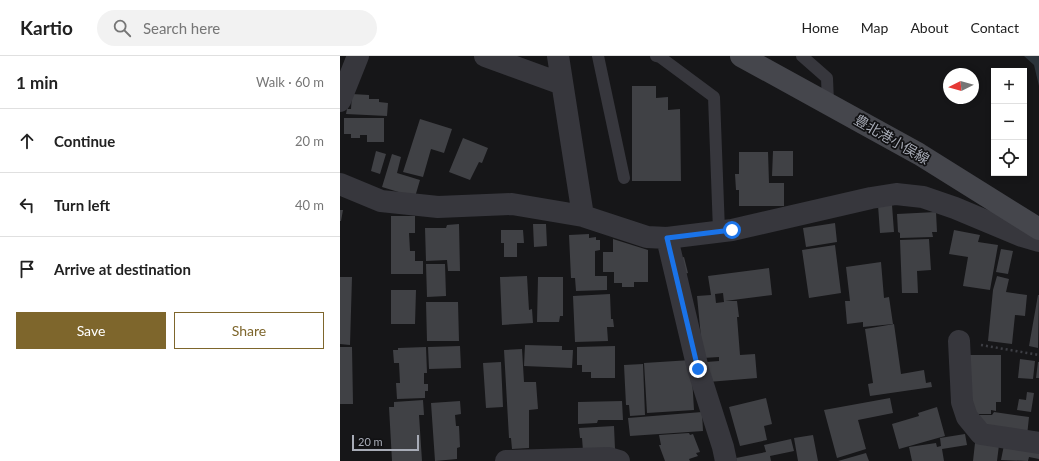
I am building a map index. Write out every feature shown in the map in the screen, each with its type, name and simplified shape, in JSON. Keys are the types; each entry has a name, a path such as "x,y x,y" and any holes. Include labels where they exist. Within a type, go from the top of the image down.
{"main road":[{"name":"豊北港小俣線","path":"741,56 919,154 1039,229"}],"street":[{"path":"340,101 358,56"},
{"path":"485,56 562,84"},
{"path":"558,56 583,216"},
{"path":"340,184 381,201 438,207 512,204 583,216 647,237 667,238 719,231 896,194 923,198 955,208 1022,236 1039,241"},
{"path":"667,238 698,369 723,447 726,461"},
{"path":"959,341 962,402 968,417 981,434 1039,443"},
{"path":"506,461 609,458 619,461"}],"lane":[{"path":"598,56 624,178"},
{"path":"656,56 660,57 714,97 719,231"},
{"path":"802,56 827,78 828,103"}],"path":[{"path":"959,341 1039,355"}],"shaded area":[{"path":"1024,56 1039,56 1039,86 1034,65"}],"building":[{"path":"632,86 656,86 656,98 668,97 668,110 680,109 681,181 632,181"},
{"path":"352,94 369,95 369,99 379,99 379,102 388,103 387,116 346,114 347,109 351,109"},
{"path":"344,118 384,118 384,142 367,142 367,135 360,135 360,138 351,138 351,134 344,134"},
{"path":"420,119 452,129 444,153 431,149 423,177 403,172"},
{"path":"463,138 488,148 482,163 479,162 470,180 449,172"},
{"path":"376,151 386,154 380,174 371,171"},
{"path":"773,151 793,151 793,176 772,176"},
{"path":"739,152 768,152 769,183 784,183 784,206 739,206 739,190 736,190 735,174 739,174"},
{"path":"392,154 401,157 397,173 420,180 415,197 382,187"},
{"path":"878,205 892,205 894,232 880,233"},
{"path":"340,210 343,210 341,221 340,221"},
{"path":"936,212 937,232 932,232 933,237 900,238 900,233 898,232 897,214"},
{"path":"391,216 415,216 415,233 409,233 410,251 415,251 415,261 423,261 423,274 391,274"},
{"path":"835,223 837,242 806,247 803,228"},
{"path":"459,224 460,271 448,271 447,260 426,261 425,228 446,228 447,225"},
{"path":"533,224 546,224 547,246 534,247"},
{"path":"501,230 523,230 524,243 517,243 517,257 504,257 504,243 501,243"},
{"path":"954,230 980,235 978,242 998,245 990,290 963,286 968,257 949,254"},
{"path":"589,234 589,238 596,237 596,240 600,240 600,250 595,251 595,276 607,276 607,290 576,291 575,278 571,278 569,235"},
{"path":"613,239 648,250 648,282 634,282 634,287 622,287 622,283 614,283 614,272 603,272 603,252 613,252"},
{"path":"929,239 931,270 917,271 918,293 902,293 900,240"},
{"path":"835,245 841,293 809,298 802,250"},
{"path":"1001,249 1013,251 1008,274 996,272"},
{"path":"684,257 688,273 681,275 676,259"},
{"path":"881,262 884,298 889,297 893,324 863,327 863,322 847,324 845,301 850,301 846,267"},
{"path":"426,264 445,264 446,296 427,297"},
{"path":"769,268 772,295 725,301 737,301 740,355 755,354 757,378 708,382 706,362 719,361 719,357 703,358 697,296 711,295 708,276","holes":["723,293 724,302 716,303 715,294"]},
{"path":"527,276 529,310 532,309 533,323 502,325 500,277"},
{"path":"997,276 1009,279 1006,292 1027,295 1025,316 1015,315 1012,344 988,341 993,290"},
{"path":"340,277 352,277 350,345 340,344"},
{"path":"538,277 563,277 563,316 560,316 559,322 537,322"},
{"path":"391,290 416,290 415,324 391,324"},
{"path":"610,294 611,319 613,319 614,327 607,327 608,341 575,342 573,296"},
{"path":"1039,295 1038,348 1029,346"},
{"path":"426,302 458,302 459,341 427,341"},
{"path":"894,324 901,374 924,370 926,383 931,382 932,387 870,396 868,384 873,383 865,329"},
{"path":"525,345 562,346 562,350 573,350 572,368 524,366"},
{"path":"460,346 461,368 429,369 428,347"},
{"path":"615,346 615,378 591,378 591,372 582,372 582,365 577,365 577,347"},
{"path":"340,347 352,347 353,404 340,404"},
{"path":"426,347 427,373 424,373 424,384 428,384 428,391 425,391 425,398 397,399 396,383 400,383 399,363 394,363 393,350 398,350 398,348"},
{"path":"522,349 524,382 536,382 538,409 529,410 529,448 512,449 511,438 509,438 504,350"},
{"path":"967,355 1001,355 1001,402 996,402 996,411 991,410 991,414 972,414"},
{"path":"1020,359 1035,361 1033,379 1018,378"},
{"path":"691,360 694,410 647,413 644,363"},
{"path":"501,362 503,407 486,408 483,363"},
{"path":"1038,362 1039,378 1036,378"},
{"path":"643,364 645,415 630,416 629,405 626,405 624,365"},
{"path":"1027,392 1034,393 1031,412 1017,410 1019,399 1026,400"},
{"path":"766,398 772,424 764,426 767,440 740,446 729,407"},
{"path":"890,398 893,413 858,420 866,449 837,458 824,410"},
{"path":"423,400 424,415 419,415 422,461 392,461 389,407 394,407 394,402"},
{"path":"460,401 461,414 455,415 456,426 459,426 460,447 457,448 457,459 435,461 431,403"},
{"path":"622,401 623,420 598,420 597,423 578,424 578,402"},
{"path":"937,407 945,436 899,449 892,424 919,416 918,413"},
{"path":"702,412 703,431 630,436 628,418"},
{"path":"994,412 1029,417 1027,436 991,431 974,415 992,415"},
{"path":"614,426 615,449 583,451 582,438 580,438 579,428"},
{"path":"689,433 690,435 693,434 700,452 696,453 698,456 689,459 690,461 665,461 659,445 661,445 659,435"},
{"path":"965,434 967,445 942,449 944,461 912,461 909,447 936,443 937,447 941,446 940,438"},
{"path":"813,435 818,461 798,461 794,438"},
{"path":"791,439 794,451 770,456 771,461 737,461 736,458 766,452 764,445"},
{"path":"975,443 999,445 997,461 973,461"},
{"path":"1004,445 1039,453 1039,459 1029,457 1028,461 1001,460"},
{"path":"866,453 869,461 838,461"}],"route":[{"path":"698,369 667,238 732,230"}]}
